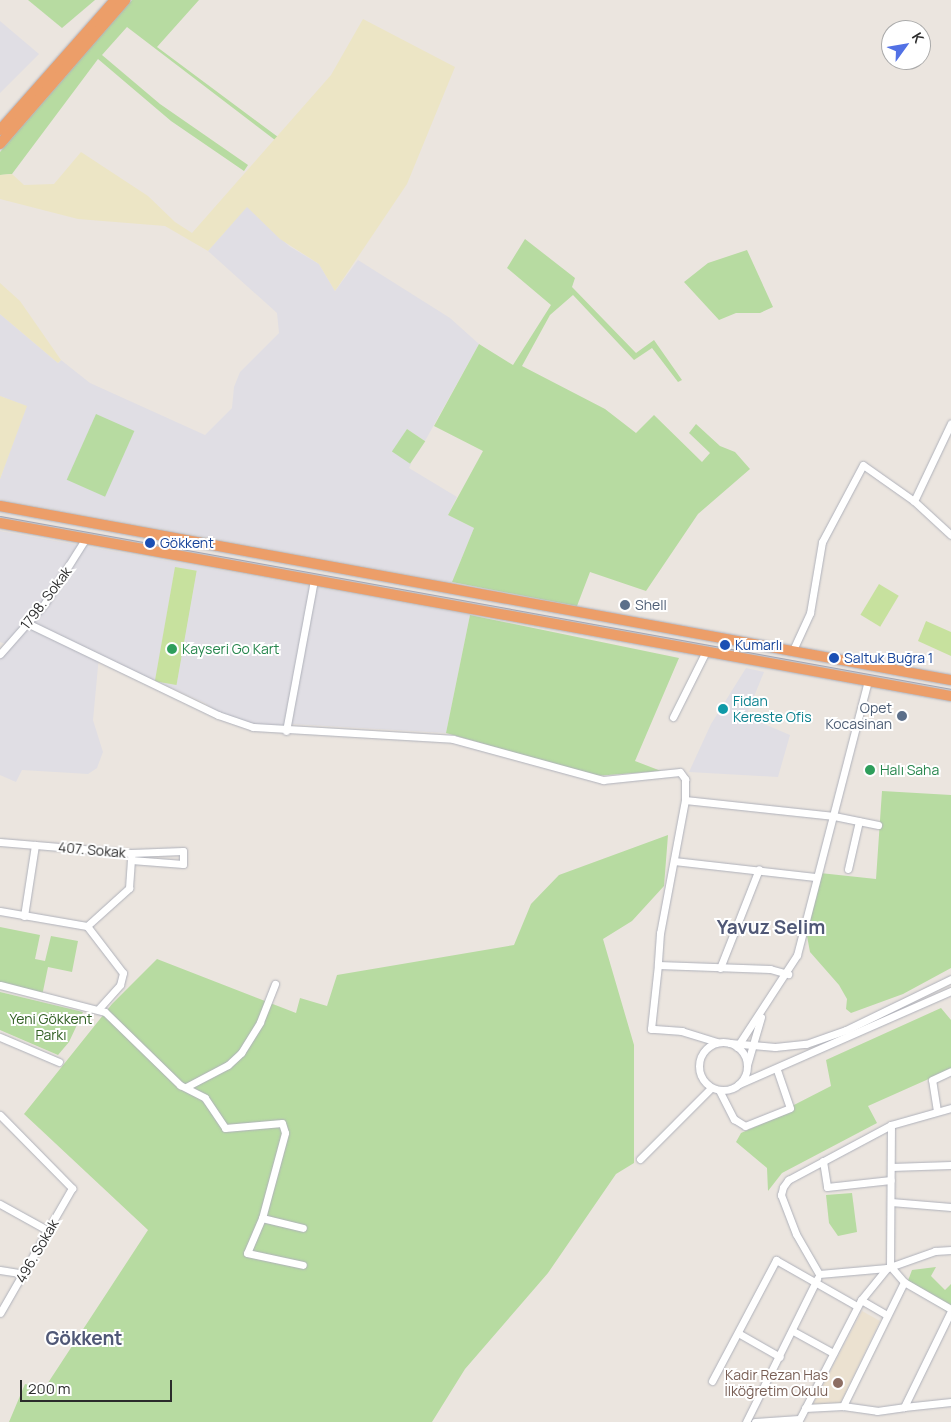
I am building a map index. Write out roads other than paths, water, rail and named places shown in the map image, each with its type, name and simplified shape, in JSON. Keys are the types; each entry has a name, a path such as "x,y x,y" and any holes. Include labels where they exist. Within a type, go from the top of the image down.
{"highway":[{"path":"0,130 115,0"},
{"path":"0,144 126,0"},
{"path":"0,506 951,680"},
{"path":"0,523 951,696"}],"street":[{"path":"914,501 951,423"},
{"path":"793,650 810,613 822,542 863,465 914,501 951,535"},
{"name":"1798. Sokak","path":"0,654 29,624 60,582 86,538"},
{"path":"286,731 314,580"},
{"path":"29,624 228,719 286,731 453,739 603,780 636,780 678,772 685,777 685,800 658,965 651,1029 682,1031 717,1042 784,1048 823,1039 951,980"},
{"path":"673,717 706,651"},
{"path":"739,1045 761,1016 788,974 802,941 815,877 834,816 868,681"},
{"path":"685,800 834,816 878,825"},
{"path":"848,869 859,822"},
{"name":"407. Sokak","path":"0,842 131,856 182,864 183,851 131,856"},
{"path":"24,916 35,845"},
{"path":"87,926 129,888 131,856"},
{"path":"674,860 759,868 815,877"},
{"path":"720,968 759,868"},
{"path":"0,911 87,926 122,973 120,985 99,1008"},
{"path":"658,965 770,969 788,974"},
{"path":"186,1087 228,1065 241,1053 260,1022 275,984"},
{"path":"0,985 99,1008 186,1087 208,1101 225,1128 278,1121 284,1125 262,1218 247,1253 303,1265"},
{"path":"717,1042 706,1048 698,1063 700,1075 711,1088 720,1090 777,1070 951,991"},
{"path":"739,1084 755,1044 761,1016"},
{"path":"0,1037 59,1062"},
{"path":"739,1045 747,1065"},
{"path":"720,1090 734,1120 745,1126 790,1108 777,1070"},
{"path":"937,1111 932,1080 951,1071"},
{"path":"640,1159 711,1088"},
{"path":"819,1274 796,1234 781,1193 788,1180 891,1125 951,1108"},
{"name":"496. Sokak","path":"0,1115 72,1188 25,1274 1,1308"},
{"path":"755,1422 799,1420 859,1303 888,1267 891,1202 891,1125"},
{"path":"823,1161 827,1187 891,1180"},
{"path":"891,1167 951,1165"},
{"path":"891,1202 951,1207"},
{"path":"0,1204 49,1231"},
{"path":"262,1218 303,1228"},
{"path":"819,1274 888,1267 935,1251 951,1250"},
{"path":"712,1381 776,1260 816,1282 887,1315"},
{"path":"888,1267 904,1282 951,1310 904,1407"},
{"path":"0,1270 25,1274"},
{"path":"746,1422 793,1331 819,1274"},
{"path":"843,1406 904,1282"},
{"path":"793,1331 833,1353"},
{"path":"738,1333 780,1357"},
{"path":"805,1408 843,1406 877,1411 951,1402"}],"tram line":[{"path":"0,516 951,689"}],"place":[{"name":"Gökkent","path":"150,543"},
{"name":"Shell","path":"625,605"},
{"name":"Kumarlı","path":"725,645"},
{"name":"Kayseri Go Kart","path":"172,649"},
{"name":"Saltuk Buğra 1","path":"834,658"},
{"name":"Fidan Kereste Ofis","path":"723,709"},
{"name":"Opet Kocasinan","path":"902,716"},
{"name":"Halı Saha","path":"870,770"},
{"name":"Kadir Rezan Has İlköğretim Okulu","path":"838,1383"}],"district":[{"name":"Yavuz Selim","path":"771,928"},
{"name":"Gökkent","path":"84,1339"}],"park label":[{"name":"Yeni Gökkent Parkı","path":"51,1028"}]}
